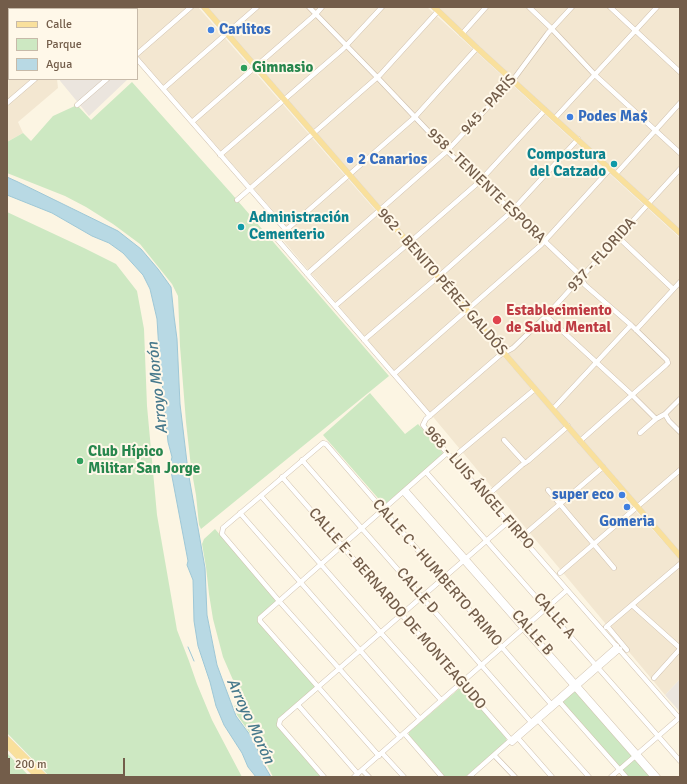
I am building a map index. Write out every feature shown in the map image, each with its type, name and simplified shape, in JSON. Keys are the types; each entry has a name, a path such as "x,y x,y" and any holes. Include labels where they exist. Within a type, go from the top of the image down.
{"main road":[{"name":"962 - BENITO PÉREZ GALDÓS","path":"204,7 680,556"},
{"path":"436,9 680,233"},
{"path":"7,738 45,777"},
{"path":"7,745 38,777"}],"street":[{"path":"138,53 191,7"},
{"path":"163,89 257,7"},
{"name":"958 - TENIENTE ESPORA","path":"309,7 447,151 479,182 513,211 577,272 585,284 667,360 668,363 632,395"},
{"path":"192,122 316,14 322,7"},
{"path":"220,155 347,46 382,7"},
{"path":"462,34 486,7"},
{"path":"529,7 552,28 595,75 680,153"},
{"name":"945 - PARÍS","path":"307,274 447,151 513,80 552,28 572,7"},
{"path":"610,7 680,72"},
{"path":"555,118 657,7"},
{"path":"238,200 377,77 436,9"},
{"path":"138,59 286,230 415,116 477,48"},
{"path":"7,104 34,80"},
{"path":"77,104 106,80"},
{"path":"616,174 680,103"},
{"path":"335,306 409,244 479,182 545,110"},
{"path":"364,340 513,211 578,139"},
{"path":"394,374 544,241 610,169"},
{"name":"937 - FLORIDA","path":"430,416 500,355 513,348 546,316 680,169"},
{"name":"968 - LUIS ÁNGEL FIRPO","path":"286,230 277,239 430,416 424,420 424,427 679,718"},
{"path":"618,237 674,289"},
{"path":"636,330 680,282"},
{"path":"546,316 656,419"},
{"path":"554,409 631,325"},
{"path":"456,455 535,389"},
{"path":"580,441 632,395"},
{"path":"640,433 656,419 665,414 680,399"},
{"path":"665,414 669,421 680,432"},
{"path":"489,494 568,426"},
{"path":"504,440 525,463"},
{"name":"CALLE C - HUMBERTO PRIMO","path":"302,460 323,443 326,444 551,704"},
{"path":"404,777 319,687 260,620 260,618 447,453"},
{"path":"302,460 223,528 222,534 340,669 442,777"},
{"name":"CALLE D","path":"302,460 531,722"},
{"path":"525,534 603,467"},
{"path":"560,573 680,470"},
{"name":"CALLE A","path":"426,472 680,761"},
{"name":"CALLE E - BERNARDO DE MONTEAGUDO","path":"282,477 511,740"},
{"path":"548,490 614,568"},
{"name":"CALLE B","path":"405,491 636,755 653,777"},
{"path":"261,496 441,700"},
{"path":"240,513 420,719"},
{"path":"324,777 279,725 280,720 508,522"},
{"path":"627,650 606,627 680,564"},
{"path":"298,705 356,775 567,590"},
{"path":"632,605 680,648 654,678"},
{"path":"495,756 618,648"},
{"path":"469,777 476,775 511,740 531,722 537,719 551,704 558,700"},
{"path":"558,700 626,777"},
{"path":"611,777 679,718"},
{"path":"537,719 589,777"},
{"path":"516,737 552,777"},
{"name":"CALLE B","path":"636,755 658,777"},
{"path":"495,756 515,777"},
{"path":"362,770 369,777"}],"shaded area":[{"path":"7,7 88,7 89,8 8,8 8,80 57,80 58,88 18,122 23,133 7,142"},
{"path":"95,7 198,7 566,427 632,507 680,560 680,679 665,695 434,418 282,239 290,230 138,56 138,8"},
{"path":"207,7 427,7 680,238 680,552"},
{"path":"436,7 680,7 680,230 648,201"},
{"path":"60,80 127,80 89,116"},
{"path":"680,679 680,712 665,695"}],"green space":[{"path":"132,82 231,193 389,376 201,529 199,525 186,422 178,296 172,284 140,244 113,224 65,196 7,173 7,142 23,133 31,141 53,116 77,105 91,120"},
{"name":"Club Hípico Militar San Jorge","path":"7,212 116,264 137,291 144,329 147,406 157,515 177,630 212,720 242,777 50,777 7,733"},
{"path":"370,393 405,434 418,424 444,454 384,505 323,435"},
{"path":"215,529 277,601 259,616 314,685 314,689 277,721 277,726 321,777 273,777 254,739 237,715 234,706 243,703 223,657 213,619 202,544 204,539"},
{"path":"460,688 464,689 507,741 465,777 445,777 409,735 409,732"},
{"path":"575,688 653,777 626,777 559,702"},
{"path":"7,753 30,777 7,777"}],"water":[{"name":"Arroyo Morón","path":"7,177 118,231 141,249 171,287 177,339 180,404 188,471 205,568 207,615 217,665 236,716 253,739 271,777 256,777 248,767 242,753 224,725 216,706 198,646 194,621 193,580 187,565 188,561 170,466 172,457 168,442 157,319 150,289 143,275 123,253 109,243 92,236 52,213 7,195"}],"waterway":[{"path":"188,647 194,661"}],"place":[{"name":"Carlitos","path":"211,30"},
{"name":"Gimnasio","path":"244,68"},
{"name":"Podes Ma$","path":"570,117"},
{"name":"2 Canarios","path":"350,160"},
{"name":"Compostura del Catzado","path":"614,164"},
{"name":"Administración Cementerio","path":"241,227"},
{"name":"Establecimiento de Salud Mental","path":"497,320"},
{"name":"Club Hípico Militar San Jorge","path":"80,461"},
{"name":"super eco","path":"622,495"},
{"name":"Gomeria","path":"627,507"}]}
